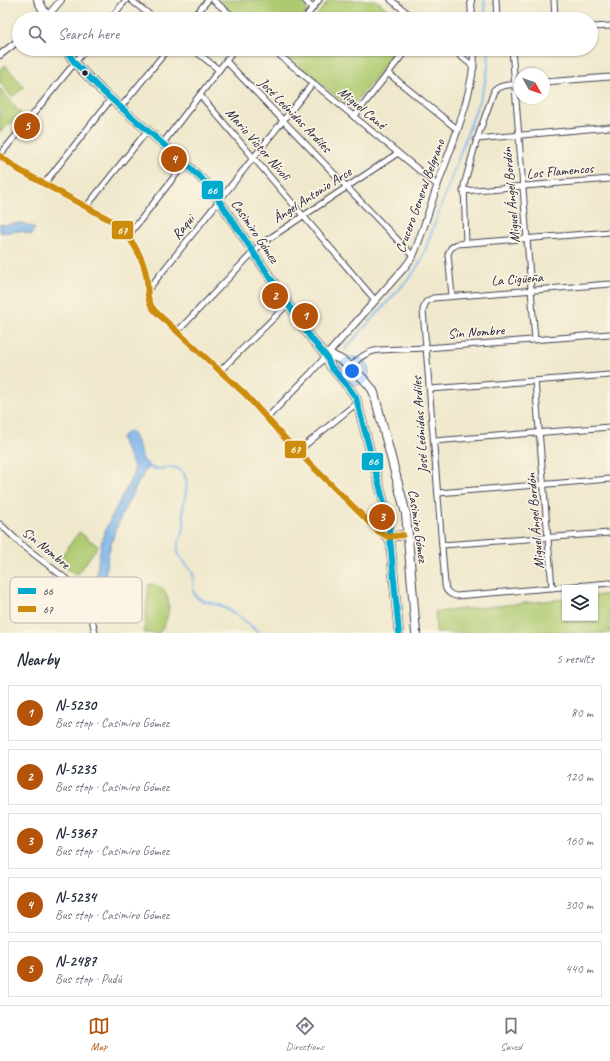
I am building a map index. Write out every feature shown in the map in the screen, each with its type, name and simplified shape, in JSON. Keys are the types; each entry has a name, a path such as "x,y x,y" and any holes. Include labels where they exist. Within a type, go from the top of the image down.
{"main road":[{"path":"38,0 44,12"},
{"name":"Casimiro Gómez","path":"70,56 110,99 186,163 204,181 314,342 326,356 331,367 353,392 358,402 386,507 391,537 399,633"},
{"name":"Casimiro Gómez","path":"326,356 338,358 370,385 374,393 404,505 408,534 416,633"},
{"path":"391,537 408,534"}],"street":[{"path":"52,12 61,0"},
{"path":"116,12 126,0"},
{"path":"131,0 146,12"},
{"path":"198,12 208,0"},
{"path":"213,0 228,12"},
{"path":"305,0 312,8"},
{"path":"309,12 319,0"},
{"path":"391,0 406,12"},
{"path":"471,0 472,12"},
{"path":"496,0 497,12"},
{"path":"554,0 555,12"},
{"path":"598,27 610,26"},
{"path":"0,55 12,46"},
{"path":"80,56 0,155 14,167 115,224 128,236 143,266 147,281 148,300 152,308 244,394 378,532 385,537 391,537"},
{"path":"120,107 162,56"},
{"path":"202,56 219,70"},
{"path":"163,143 229,56"},
{"name":"Miguel Cané","path":"283,56 313,83 437,185"},
{"path":"354,116 401,56"},
{"path":"461,56 474,67"},
{"name":"Crucero General Belgrano","path":"267,418 316,368 413,256 457,129 469,89 474,67 474,56"},
{"name":"Miguel Ángel Bordón","path":"513,56 515,68"},
{"name":"José Leónidas Ardiles","path":"226,60 413,256"},
{"path":"388,73 457,129"},
{"path":"550,82 610,77"},
{"name":"Raqui","path":"147,292 313,83"},
{"path":"466,243 463,191 477,138 496,88 514,84"},
{"name":"Mario Víctor Nívoli","path":"200,95 375,300"},
{"path":"44,184 110,99"},
{"name":"Miguel Ángel Bordón","path":"517,104 518,135 535,340"},
{"path":"477,138 610,127"},
{"path":"86,207 148,130"},
{"name":"Ángel Antonio Arce","path":"177,332 253,251 266,240 398,153"},
{"path":"128,236 186,163"},
{"name":"Los Flamencos","path":"463,191 610,179"},
{"path":"452,296 448,254 451,248 457,244 610,232"},
{"name":"La Cigüeña","path":"426,302 433,298 452,296 610,284"},
{"name":"José Leónidas Ardiles","path":"426,302 423,310 445,588 449,594 456,596 552,588"},
{"path":"220,371 288,304"},
{"name":"Sin Nombre","path":"350,368 358,358 372,351 610,334"},
{"path":"430,389 610,375"},
{"name":"Miguel Ángel Bordón","path":"535,381 552,588"},
{"path":"298,451 358,402"},
{"path":"434,441 610,427"},
{"path":"438,493 610,479"},
{"name":"Sin Nombre","path":"0,524 22,544 64,577"},
{"path":"442,545 610,533"},
{"path":"552,588 610,583"},
{"name":"Sin Nombre","path":"93,623 95,633"}],"green space":[{"path":"215,0 302,0 307,8 306,12 229,12"},
{"path":"329,0 376,0 391,12 320,12"},
{"path":"392,56 353,105 347,105 288,57"},
{"path":"5,65 24,87 12,97 0,83 0,69"},
{"path":"0,88 21,114 0,132"},
{"path":"79,532 98,546 77,575 57,562"},
{"path":"149,584 157,586 163,590 167,596 169,604 167,619 159,633 144,633"},
{"path":"610,594 610,633 436,633 435,612 562,599 562,621 598,621 598,596"}],"water":[{"path":"22,223 35,228 31,235 23,231 0,232 0,224 6,225"},
{"path":"129,431 134,435 144,461 148,464 147,470 145,470 131,497 114,534 109,551 105,577 96,577 103,537 134,472 133,463 121,437"}],"waterway":[{"path":"484,0 485,12"},
{"path":"345,349 412,275 422,259 484,87 489,56"},
{"path":"145,466 159,469 170,467 178,468 184,474 186,479 187,484 183,505 184,528 179,543 178,552 193,574 193,591 197,598 219,605 230,611 259,633"}],"transit line":[{"name":"66","path":"70,56 102,91 185,163 210,187 310,337 326,356 331,367 356,398 388,518 399,633"},
{"name":"67","path":"0,156 19,170 117,225 129,238 139,254 147,280 149,301 156,312 245,394 291,445 378,531 388,537 403,535"}],"place":[{"name":"N-2487","path":"27,126"},
{"name":"N-5234","path":"174,159"},
{"name":"N-5235","path":"275,296"},
{"name":"N-5230","path":"305,316"},
{"name":"N-5367","path":"382,517"}]}
